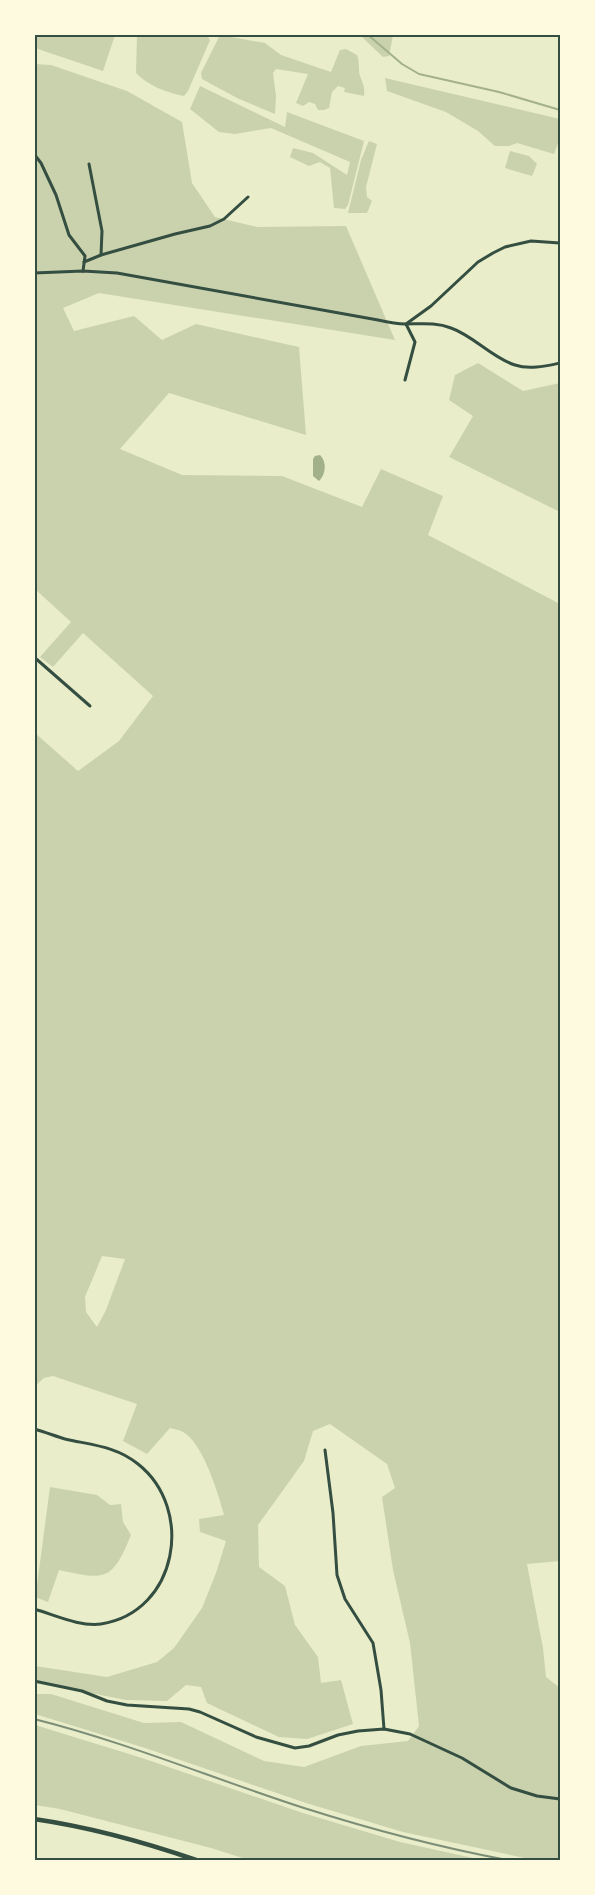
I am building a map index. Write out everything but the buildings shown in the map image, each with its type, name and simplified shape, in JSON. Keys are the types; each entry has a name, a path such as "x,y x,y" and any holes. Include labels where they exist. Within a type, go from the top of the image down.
{"main road":[{"path":"34,1819 140,1842 196,1860"}],"street":[{"path":"34,154 41,163 56,195 69,235 85,256 83,271"},
{"path":"89,164 102,231 101,255"},
{"path":"84,262 101,255 217,223 248,197"},
{"path":"406,324 431,306 478,262 493,253 505,247 531,241 561,243"},
{"path":"34,273 83,271 117,273 406,324 436,324 463,333 516,366 533,367 561,363"},
{"path":"405,380 415,342 406,324"},
{"path":"34,657 90,706"},
{"path":"34,1429 64,1439 116,1450 136,1462 148,1472 163,1497 170,1520 173,1542 168,1568 158,1588 141,1606 126,1616 92,1625 34,1609"},
{"path":"325,1450 333,1513 337,1575 345,1599 373,1643 381,1690 384,1729"},
{"path":"34,1681 82,1691 126,1706 189,1709 256,1737 295,1748 318,1744 338,1735 384,1729 421,1738 462,1758 512,1788 537,1796 561,1799"}],"shaded area":[{"path":"35,34 115,35 103,71 35,48"},
{"path":"206,34 210,40 184,96 158,88 136,73 137,35"},
{"path":"220,35 265,43 281,55 331,72 340,50 346,49 357,55 364,96 344,92 345,88 338,86 332,92 329,108 318,110 315,104 309,102 303,106 296,103 308,74 276,69 273,73 276,96 275,114 237,98 202,79 201,73"},
{"path":"360,35 393,35 389,56 383,57"},
{"path":"35,64 51,65 127,91 182,122 192,183 215,217 257,227 346,226 395,340 99,293 63,308 74,331 134,316 162,340 196,324 299,347 306,435 169,393 120,449 182,475 282,476 362,507 381,469 443,496 428,535 560,604 560,1561 527,1564 543,1648 546,1677 560,1688 560,1860 534,1860 403,1832 306,1803 145,1748 35,1714 35,1694 51,1694 144,1723 181,1722 264,1761 304,1767 361,1746 408,1741 419,1726 410,1643 393,1570 382,1497 395,1488 387,1464 330,1424 313,1431 304,1461 258,1525 259,1567 285,1586 295,1625 318,1657 321,1683 341,1680 353,1724 307,1739 279,1737 207,1703 201,1687 186,1685 167,1701 126,1700 35,1682 35,1666 107,1677 157,1662 174,1648 202,1608 226,1541 200,1532 199,1519 224,1515 203,1457 190,1438 182,1431 170,1428 147,1454 123,1441 137,1404 53,1376 44,1378 35,1386 35,733 78,771 119,741 153,696 83,633 53,667 40,657 71,622 35,589","holes":["102,1256 125,1259 106,1310 97,1327 86,1312 85,1297"]},
{"path":"385,78 560,119 560,138 554,154 517,143 509,146 495,146 478,131 446,112 387,91"},
{"path":"200,86 285,127 287,112 364,141 348,205 345,209 334,208 330,168 320,162 309,166 290,157 293,148 313,153 347,175 350,162 271,128 235,134 219,132 190,109"},
{"path":"369,141 377,144 366,187 367,197 372,201 367,213 348,213 361,160"},
{"path":"510,151 529,156 537,164 532,176 505,168"},
{"path":"478,363 523,391 560,383 560,512 449,457 473,416 449,400 455,375"},
{"path":"320,455 325,468 319,481 313,476 313,459"},
{"path":"50,1487 97,1495 110,1505 121,1504 123,1522 131,1535 118,1562 105,1574 97,1576 59,1570 48,1602 35,1597 34,1585 37,1585"},
{"path":"35,1725 142,1758 303,1813 400,1842 482,1860 249,1860 60,1809 35,1805"}],"waterway":[{"path":"367,34 402,64 419,74 499,92 560,110"}],"railway":[{"path":"34,1719 170,1761 329,1816 430,1843 507,1860"}]}
